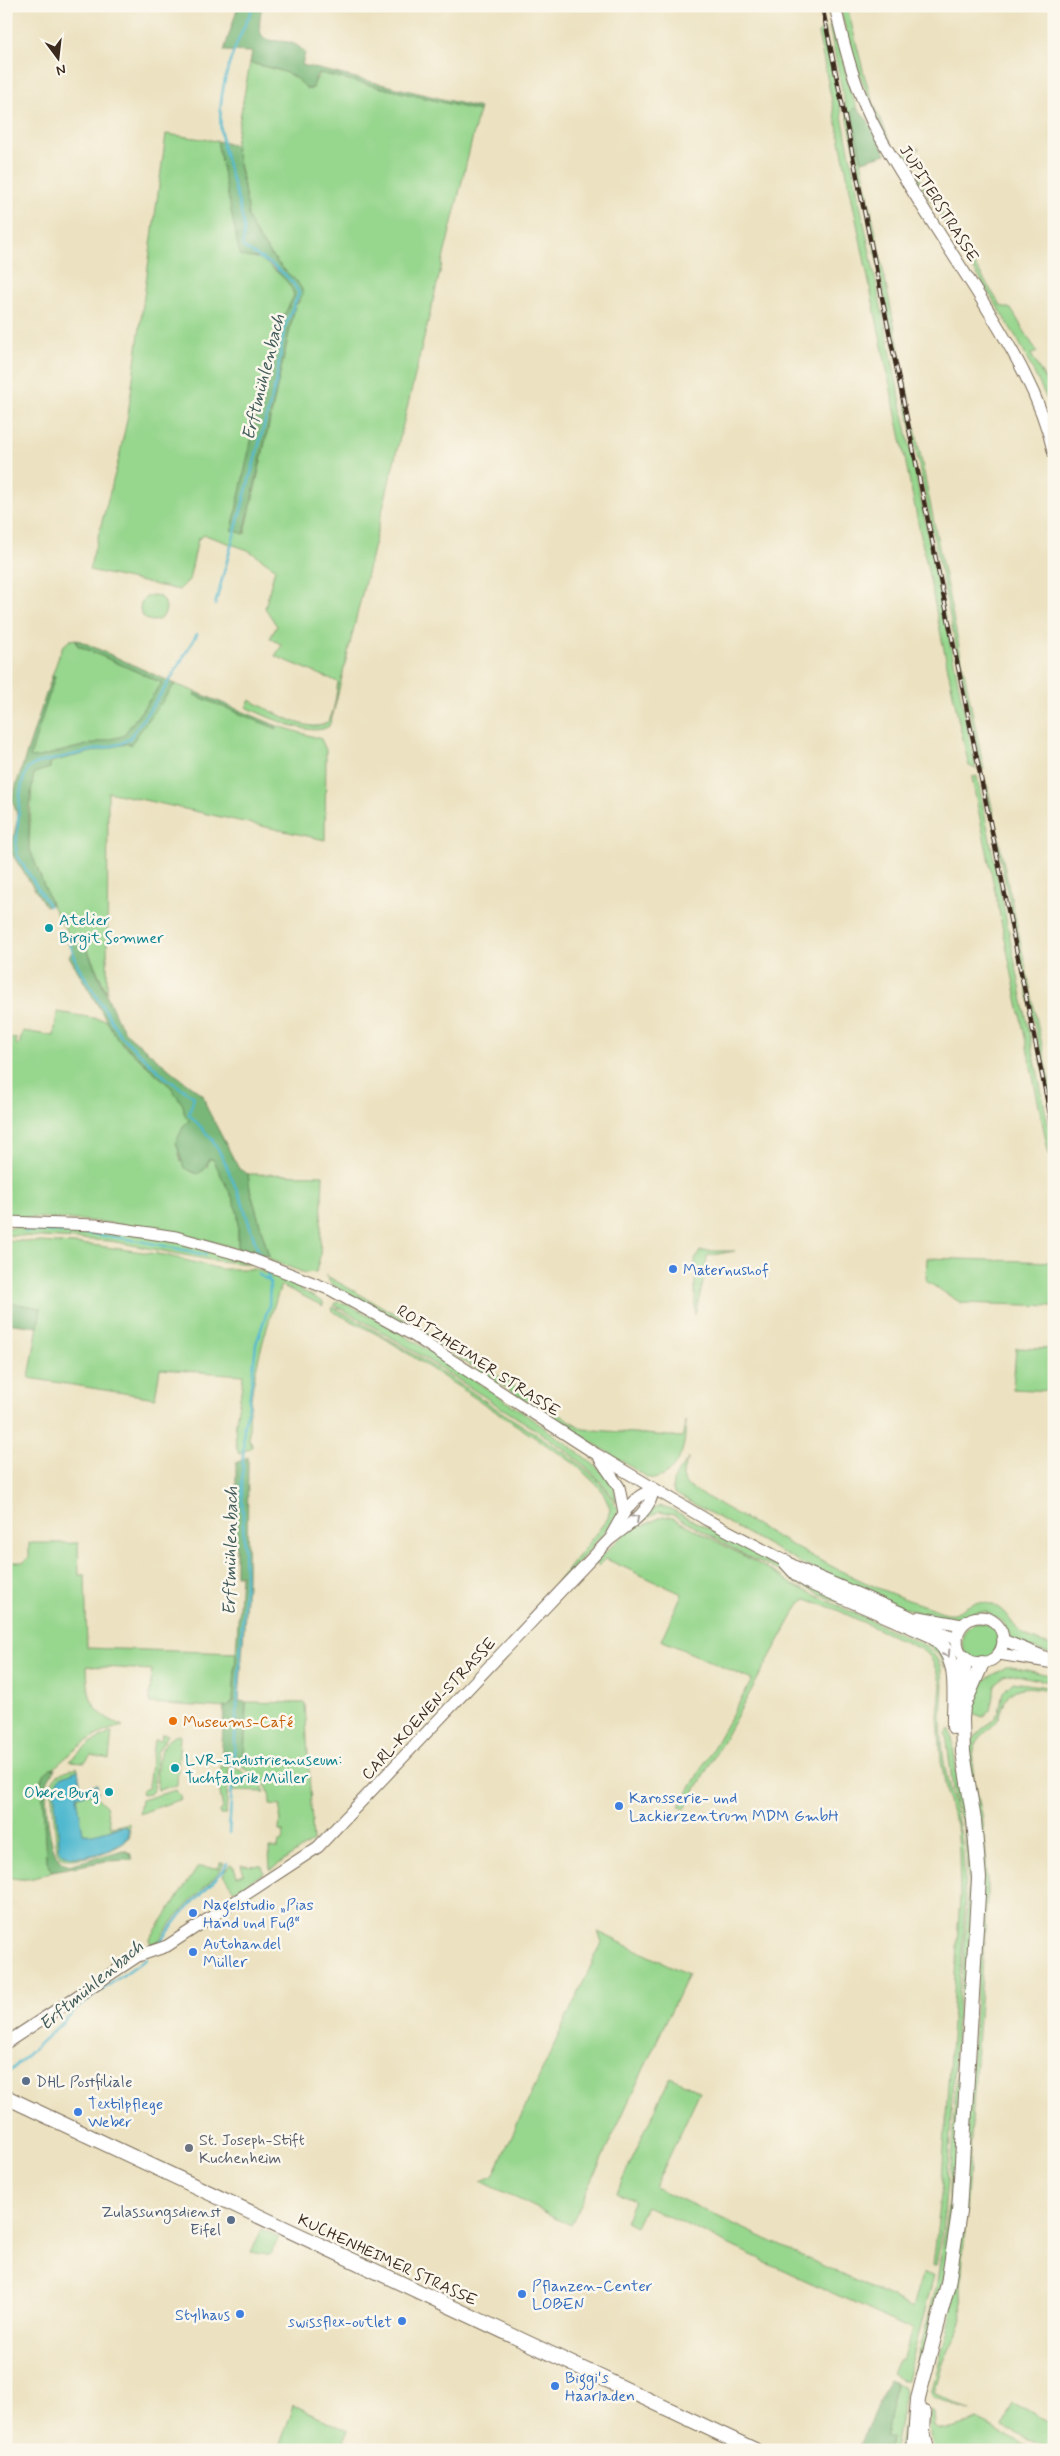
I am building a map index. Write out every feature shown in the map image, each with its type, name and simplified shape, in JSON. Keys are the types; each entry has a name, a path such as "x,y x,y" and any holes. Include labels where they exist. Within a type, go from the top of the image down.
{"main road":[{"path":"786,1562 798,1575 811,1583 929,1634 944,1648 955,1670 954,1730 958,1768 964,1801 973,1813"},
{"path":"964,1707 961,1701 965,1658"},
{"path":"916,2449 918,2399 944,2300 956,2244 959,2212 979,1899 977,1844 963,1752 964,1707 982,1664"},
{"name":"KUCHENHEIMER STRASSE","path":"6,2097 756,2450"}],"street":[{"name":"JUPITERSTRASSE","path":"835,6 854,78 879,135 1010,345 1040,407 1054,454"},
{"name":"ROITZHEIMER STRASSE","path":"6,1222 62,1223 127,1229 176,1237 272,1265 331,1290 380,1316 653,1490 786,1562 905,1614 957,1640"},
{"path":"596,1454 619,1487 624,1513"},
{"name":"CARL-KOENEN-STRASSE","path":"6,2043 138,1956 161,1948 306,1855 325,1840 609,1540 646,1509 652,1501 653,1490 642,1492 624,1513 609,1540"},
{"name":"ROITZHEIMER STRASSE","path":"905,1614 962,1626"},
{"path":"973,1618 988,1618 1000,1628 1003,1640 999,1654 991,1661 982,1664 965,1658 959,1650 957,1640 962,1626 973,1618"},
{"path":"1003,1640 1054,1662"},
{"path":"999,1654 1054,1662"}],"green space":[{"path":"238,6 262,6 261,33 265,38 288,42 297,46 305,53 302,65 480,108 479,111 320,73 316,76 313,88 307,89 289,74 250,63 252,52 224,51"},
{"path":"840,6 847,6 874,105 892,145 874,111 860,77"},
{"path":"829,26 835,28 850,90 857,108 851,111 984,770 981,769"},
{"path":"824,28 976,769 969,766 958,718 818,33"},
{"path":"250,63 289,73 310,90 320,73 479,111 333,714 329,726 322,729 300,728 246,707 250,700 291,720 313,726 322,725 329,720 334,707 338,682 275,656 282,645 270,638 277,626 265,608 275,568 248,550 205,535 198,539 189,580 179,590 89,570 118,462 128,415 166,134 217,141 241,256 260,258 291,284 294,296 274,335 232,530 245,534 295,306 300,301 302,290 273,257 254,231 247,217 244,186 235,145"},
{"path":"857,108 868,121 886,154 862,161 851,111"},
{"path":"217,141 235,145 250,223 267,249 284,270 298,283 303,294 295,306 244,534 232,530 274,335 294,296 290,285 285,279 263,260 241,256"},
{"path":"919,148 912,156 912,167 1001,306 1011,309 1037,352 1031,354 1054,396 1054,401 1047,399 1018,340 903,156 903,153"},
{"path":"153,595 162,599 166,608 162,617 153,621 144,617 140,608 144,599"},
{"path":"76,639 77,645 162,683 123,736 35,758 29,757 55,676 52,676 62,647 70,640"},
{"path":"76,639 175,684 130,745 128,743 54,761 50,763 50,768 34,773 29,806 29,847 51,904 46,907 10,851 18,818 12,798 52,676 55,676 30,757 35,758 123,736 162,683 77,645"},
{"path":"175,684 196,692 195,695 276,728 275,725 321,739 326,750 325,840 108,792 107,993 84,942 75,935 70,937 51,904 29,847 32,776 36,771 50,768 50,763 54,761 126,744"},
{"path":"196,692 275,725 277,729 194,695"},
{"path":"977,776 1054,1153 1054,1179 973,784 972,777"},
{"path":"987,784 1054,1102 1054,1121 990,809"},
{"path":"78,935 84,942 116,1017 126,1033 203,1095 207,1108 239,1169 248,1174 250,1189 269,1257 238,1249 238,1215 233,1199 213,1159 209,1159 204,1170 197,1174 184,1168 176,1142 184,1125 189,1121 184,1113 183,1105 171,1087 117,1038 69,956 73,951 66,939"},
{"path":"57,1012 106,1020 122,1044 171,1087 183,1105 189,1121 178,1140 181,1162 207,1167 209,1159 213,1159 233,1199 238,1215 238,1249 181,1234 123,1225 65,1219 6,1217 6,1096 9,1081 6,1080 6,1038 17,1039 16,1044 19,1045 23,1031 54,1036"},
{"path":"248,1174 323,1175 320,1256 316,1272 305,1273 270,1260 250,1189"},
{"path":"6,1228 75,1228 135,1234 194,1245 250,1264 210,1260 111,1241 6,1235"},
{"path":"6,1240 91,1245 165,1255 220,1269 255,1269 278,1277 323,1302 323,1306 281,1285 263,1342 254,1381 249,1421 249,1441 251,1441 252,1447 239,1454 235,1436 243,1375 160,1369 155,1398 29,1378 41,1308 6,1302"},
{"path":"700,1251 735,1251 707,1256 705,1275 695,1315 695,1260"},
{"path":"927,1258 1054,1262 1054,1306 961,1303 926,1281"},
{"path":"325,1275 426,1331 583,1429 682,1437 686,1421 684,1443 677,1462 661,1477 647,1477 419,1333 331,1284"},
{"path":"6,1302 41,1308 38,1327 6,1323"},
{"path":"337,1302 355,1308 430,1351 477,1381 564,1442 611,1481 617,1503 606,1487 563,1448 417,1353 334,1305"},
{"path":"333,1307 418,1357 553,1445 579,1463 606,1490 618,1509 616,1518 550,1596 544,1599 608,1518 610,1508 601,1489 575,1464 386,1339 332,1311"},
{"path":"1016,1348 1054,1349 1054,1391 1013,1389"},
{"path":"248,1457 247,1583 239,1701 246,1702 244,1763 221,1764 224,1707 228,1707 233,1701 241,1575 236,1575 236,1463"},
{"path":"689,1458 683,1477 689,1487 778,1538 871,1585 944,1612 953,1613 971,1604 980,1602 993,1605 1006,1614 1018,1629 1026,1635 1037,1641 1054,1646 1054,1655 1025,1646 1011,1638 1003,1622 987,1612 975,1612 957,1620 919,1613 876,1597 804,1565 674,1493 674,1479"},
{"path":"660,1506 669,1508 778,1565 792,1577 926,1638 940,1648 946,1669 939,1655 925,1642 796,1583 781,1572 746,1556 674,1515 659,1512 640,1522 651,1510"},
{"path":"663,1516 673,1518 781,1576 793,1585 924,1645 938,1661 943,1680 941,1733 943,1755 963,1851 964,1899 947,2183 936,2266 933,2266 941,2195 960,1897 957,1824 949,1806 941,1761 938,1716 941,1685 938,1674 930,1656 920,1649 835,1609 806,1599 800,1603 685,1809 679,1807 752,1680 661,1640 682,1594 606,1559 598,1566 595,1562 635,1524 643,1526"},
{"path":"29,1543 78,1543 79,1575 85,1575 87,1648 236,1653 233,1701 228,1708 149,1703 152,1670 87,1666 88,1688 97,1710 112,1721 123,1726 98,1735 78,1747 42,1778 46,1858 52,1871 35,1878 24,1879 6,1876 6,1562 24,1562 29,1557"},
{"path":"980,1623 992,1629 998,1641 992,1653 980,1659 968,1653 962,1641 968,1629"},
{"path":"1006,1667 1054,1676 1054,1683 1012,1674 1003,1676 995,1685 990,1711 983,1717 975,1714 969,1707 978,1682"},
{"path":"1013,1682 1054,1688 1054,1691 1026,1688 1013,1691 1004,1703 999,1718 978,1740 973,1758 973,1774 982,1814 987,1898 961,2287 962,2323 942,2365 934,2393 972,2412 933,2397 931,2394 951,2317 983,1910 968,1746 999,1712 1003,1692"},
{"path":"246,1702 305,1703 313,1841 270,1870 269,1848 278,1848 279,1841 283,1841 284,1832 279,1831 281,1806 270,1805 270,1797 265,1784 255,1775 236,1764 244,1763"},
{"path":"951,1729 959,1793 968,1816 974,1881 955,2199 945,2273 912,2407 907,2450 899,2450 912,2380 936,2288 949,2198 968,1886 965,1831 954,1798 946,1733"},
{"path":"112,1732 109,1759 91,1755 85,1762 69,1761 92,1742"},
{"path":"162,1734 168,1735 157,1752 153,1790 150,1794 142,1795 141,1791 148,1788 154,1740 161,1741"},
{"path":"180,1735 177,1785 158,1790 157,1766 162,1749 173,1737"},
{"path":"221,1766 229,1766 226,1815 220,1815 220,1811 223,1809 219,1787"},
{"path":"77,1767 78,1770 61,1777 54,1788 60,1852 63,1855 129,1835 126,1826 94,1834 83,1834 77,1799 80,1794 98,1792 96,1796 106,1806 111,1827 129,1823 130,1835 120,1846 110,1850 88,1857 68,1859 61,1858 57,1851 51,1786 57,1775"},
{"path":"234,1767 260,1782 265,1792 233,1791"},
{"path":"55,1768 47,1783 48,1818 52,1844 56,1855 62,1863 69,1865 124,1850 130,1853 133,1860 106,1861 52,1871 46,1858 42,1783 44,1774 50,1769"},
{"path":"176,1790 181,1799 139,1814 141,1800"},
{"path":"220,1863 224,1863 220,1871 177,1916 157,1943 152,1945 149,1940 198,1867 219,1868"},
{"path":"230,1864 234,1867 237,1876 244,1874 241,1865 262,1866 264,1873 234,1891 223,1875"},
{"path":"598,1932 688,1974 571,2225 481,2181 493,2176 602,1942"},
{"path":"670,2077 700,2091 655,2187 913,2308 922,2274 934,2275 907,2380 902,2380 892,2374 899,2359 902,2360 912,2330 646,2206 636,2227 625,2222 634,2200 617,2192"},
{"path":"262,2229 279,2237 271,2254 251,2252"},
{"path":"889,2380 895,2383 886,2438 893,2438 887,2450 857,2450"},
{"path":"895,2383 903,2386 905,2392 894,2450 887,2450 892,2439 886,2438"},
{"path":"1013,2404 1054,2424 1054,2450 1003,2426"},
{"path":"294,2405 348,2431 342,2450 278,2450"},
{"path":"930,2410 933,2412 934,2426 939,2428 956,2428 977,2420 1037,2450 932,2450 929,2424"}],"water":[{"path":"78,1770 81,1787 97,1784 98,1792 77,1796 83,1834 89,1835 124,1826 129,1829 129,1835 125,1841 108,1850 97,1854 75,1857 66,1856 60,1852 54,1788 61,1777"}],"waterway":[{"name":"Erftmühlenbach","path":"215,605 276,382 284,329 299,293 281,272 243,247 244,231 242,218 223,146 221,127 223,91 238,39 254,6"},
{"name":"Erftmühlenbach","path":"49,906 17,855 20,795 24,776 28,769 38,763 120,744 129,739 165,688 197,634"},
{"name":"Erftmühlenbach","path":"68,938 78,966 120,1035 166,1078 194,1097 189,1114 211,1138 223,1158 242,1202 259,1254"},
{"path":"25,1231 71,1232 117,1237 206,1255"},
{"name":"Erftmühlenbach","path":"229,1833 245,1581 242,1490 244,1424 248,1412 256,1344 269,1306 270,1282 267,1273"},
{"path":"258,1274 269,1281"},
{"name":"Erftmühlenbach","path":"159,1944 181,1915 223,1871 227,1863"},
{"name":"Erftmühlenbach","path":"6,2075 81,2005 147,1958"}],"railway":[{"path":"822,6 1054,1133"}],"place":[{"name":"Atelier Birgit Sommer","path":"49,928"},
{"name":"Maternushof","path":"673,1269"},
{"name":"Museums-Café","path":"173,1721"},
{"name":"LVR-Industriemuseum: Tuchfabrik Müller","path":"175,1768"},
{"name":"Obere Burg","path":"109,1792"},
{"name":"Karosserie- und Lackierzentrum MDM GmbH","path":"619,1806"},
{"name":"Nagelstudio „Pias Hand und Fuß“","path":"193,1913"},
{"name":"Autohandel Müller","path":"193,1952"},
{"name":"DHL Postfiliale","path":"26,2081"},
{"name":"Textilpflege Weber","path":"78,2112"},
{"name":"St. Joseph-Stift Kuchenheim","path":"189,2148"},
{"name":"Zulassungsdienst Eifel","path":"231,2220"},
{"name":"Pflanzen-Center LOBEN","path":"522,2294"},
{"name":"Stylhaus","path":"240,2314"},
{"name":"swissflex-outlet","path":"402,2321"},
{"name":"Biggi's Haarladen","path":"555,2386"}]}
